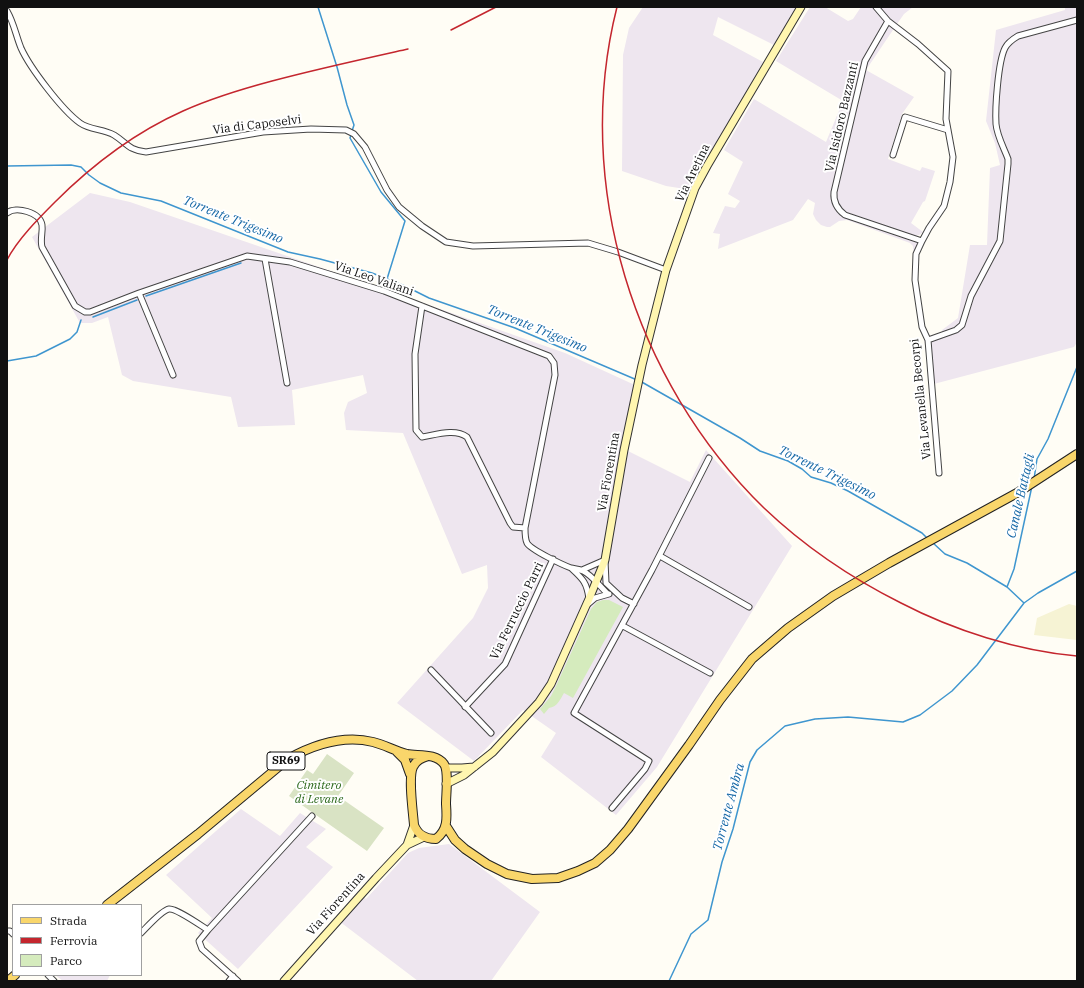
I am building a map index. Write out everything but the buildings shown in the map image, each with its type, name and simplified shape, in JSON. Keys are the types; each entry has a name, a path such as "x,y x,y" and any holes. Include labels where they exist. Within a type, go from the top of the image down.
{"main road":[{"path":"446,826 455,840 465,849 487,864 507,874 532,879 558,878 578,871 595,862 610,850 628,828 720,700 752,659 788,628 834,596 1017,493 1077,454"},
{"name":"SR69","path":"108,904 198,834 279,766 303,751 334,742 347,740 373,742 394,751 428,756"},
{"name":"SR69","path":"394,751 405,760 412,778"},
{"path":"428,756 439,759 446,768 446,826 441,835 455,840"},
{"name":"Via Fiorentina","path":"414,825 411,772 415,763 421,758 428,756"},
{"path":"414,825 417,832 424,837"},
{"name":"Via Fiorentina","path":"424,837 436,839 441,835"}],"street":[{"name":"Via Aretina","path":"642,365 666,270 695,188 742,105 801,7"},
{"name":"Via Levanella Becorpi","path":"876,7 888,21 918,44 948,71 946,105 948,130 954,157 944,206 922,241 916,254 915,280 922,326 928,340 939,473"},
{"name":"Via di Caposelvi","path":"7,11 11,18 21,48 31,67 65,109 79,122 89,128 114,135 127,146 136,151 146,152 263,132 311,129 346,130 354,134 365,147 387,190 399,207 422,226 446,242 473,246 588,244 618,252 666,270"},
{"path":"928,340 956,330 962,326 970,296 1000,241 1008,159 996,126 996,114 1000,70 1005,48 1010,41 1018,36 1077,20"},
{"name":"Via Isidoro Bazzanti","path":"888,21 865,61 861,73 833,200 840,212 845,215 922,241"},
{"path":"893,155 905,117 948,130"},
{"name":"Via Leo Valiani","path":"7,213 10,211 22,210 31,213 40,220 42,225 40,240 42,247 75,306 90,312 139,293 247,256 290,262 384,291 549,356 554,363 555,375 525,528 525,536 528,544 553,559 571,568 582,570"},
{"path":"265,259 287,383"},
{"path":"139,293 173,375"},
{"path":"422,306 415,354 416,430 422,437 455,432 466,437 510,523 513,527 525,528"},
{"name":"Via Fiorentina","path":"446,784 464,775 493,752 538,702 551,684 605,560 624,450 642,365"},
{"path":"612,808 645,769 649,761 574,713 623,626 709,458"},
{"path":"660,556 749,607"},
{"name":"Via Ferruccio Parri","path":"466,707 505,664 553,559"},
{"path":"582,570 605,560 606,583 616,594 634,604"},
{"path":"571,568 584,580 588,589 587,602"},
{"path":"582,570 590,575 608,594"},
{"path":"584,580 596,583 606,583"},
{"path":"587,602 608,594 616,594"},
{"path":"623,626 710,673"},
{"path":"431,670 491,733"},
{"path":"446,768 476,766"},
{"path":"238,981 200,946 199,941 312,816"},
{"name":"Via Fiorentina","path":"407,845 414,825"},
{"name":"Via Fiorentina","path":"284,981 407,845 424,837"},
{"path":"142,932 163,912 169,909 175,910 208,930"},
{"path":"229,981 233,976"}],"shaded area":[{"path":"643,7 797,7 774,45 718,17 713,35 763,62 692,190 666,186 622,171 623,55 629,28"},
{"path":"810,7 825,7 848,21 853,19 861,7 913,7 904,14 866,70 914,97 902,114 888,159 920,171 922,167 935,171 925,201 911,223 923,232 915,236 918,243 914,257 913,246 910,243 847,220 839,221 830,227 821,225 813,214 815,203 808,199 793,220 718,249 720,234 713,233 725,206 735,208 740,201 728,194 743,162 724,150 754,99 826,142 843,101 776,61"},
{"path":"1065,7 1077,7 1077,342 1074,347 930,385 924,338 943,336 942,330 958,318 970,245 987,245 990,168 1000,165 995,143 986,121 996,30 1065,10"},
{"path":"90,193 130,202 565,353 637,386 622,448 690,482 706,450 792,546 657,767 616,815 541,757 556,733 523,710 474,761 397,703 473,618 488,588 487,565 462,574 403,433 346,430 344,413 348,402 367,393 363,375 292,390 295,425 238,427 231,397 133,381 122,375 108,317 92,323 80,323 32,237"},
{"path":"1069,604 1077,606 1077,640 1034,635 1037,618"},
{"path":"241,809 280,836 300,813 326,829 306,847 333,867 238,969 198,933 212,918 166,875"},
{"path":"449,844 540,912 491,981 418,981 335,918 358,891 366,899 408,853 419,848"},
{"path":"56,976 110,976 107,981 63,981"}],"green space":[{"path":"609,600 623,607 573,698 564,693 560,701 556,705 549,708 544,714 540,709 551,696 591,609 597,602"},
{"name":"Cimitero di Levane","path":"327,754 354,773 338,796 384,828 367,851 289,796 307,770 313,774"}],"waterway":[{"path":"318,7 354,125 352,131"},
{"path":"351,135 350,138 381,192 405,221 387,279"},
{"name":"Torrente Trigesimo","path":"7,166 71,165 81,167 100,183 121,193 161,201 288,252 372,273 405,286 429,298 515,328 637,380"},
{"path":"146,296 241,263"},
{"path":"93,317 137,300"},
{"path":"7,361 36,356 70,339 77,332 81,320"},
{"name":"Canale Battagli","path":"1034,479 1037,459 1048,439 1077,367"},
{"name":"Torrente Trigesimo","path":"640,381 760,451 788,461 802,469 811,477 831,483 848,491 922,533 927,538"},
{"name":"Canale Battagli","path":"1007,587 1014,569 1032,486"},
{"name":"Torrente Trigesimo","path":"933,543 945,554 967,563 1007,587 1024,603"},
{"name":"Torrente Ambra","path":"669,981 691,934 708,920 722,862 733,829 750,762 757,750 785,726 815,719 848,717 903,722 920,715 952,691 977,665 1024,603 1038,593 1077,571"}],"railway":[{"path":"451,30 496,7"},
{"path":"617,7 605,74 603,142 609,210 625,276 648,340 680,401 719,457 764,508 796,536 829,561 864,583 921,613 986,638 1032,649 1077,656"},
{"path":"7,260 16,245 35,222 69,189 115,151 165,119 205,102 250,87 306,72 408,49"}]}
